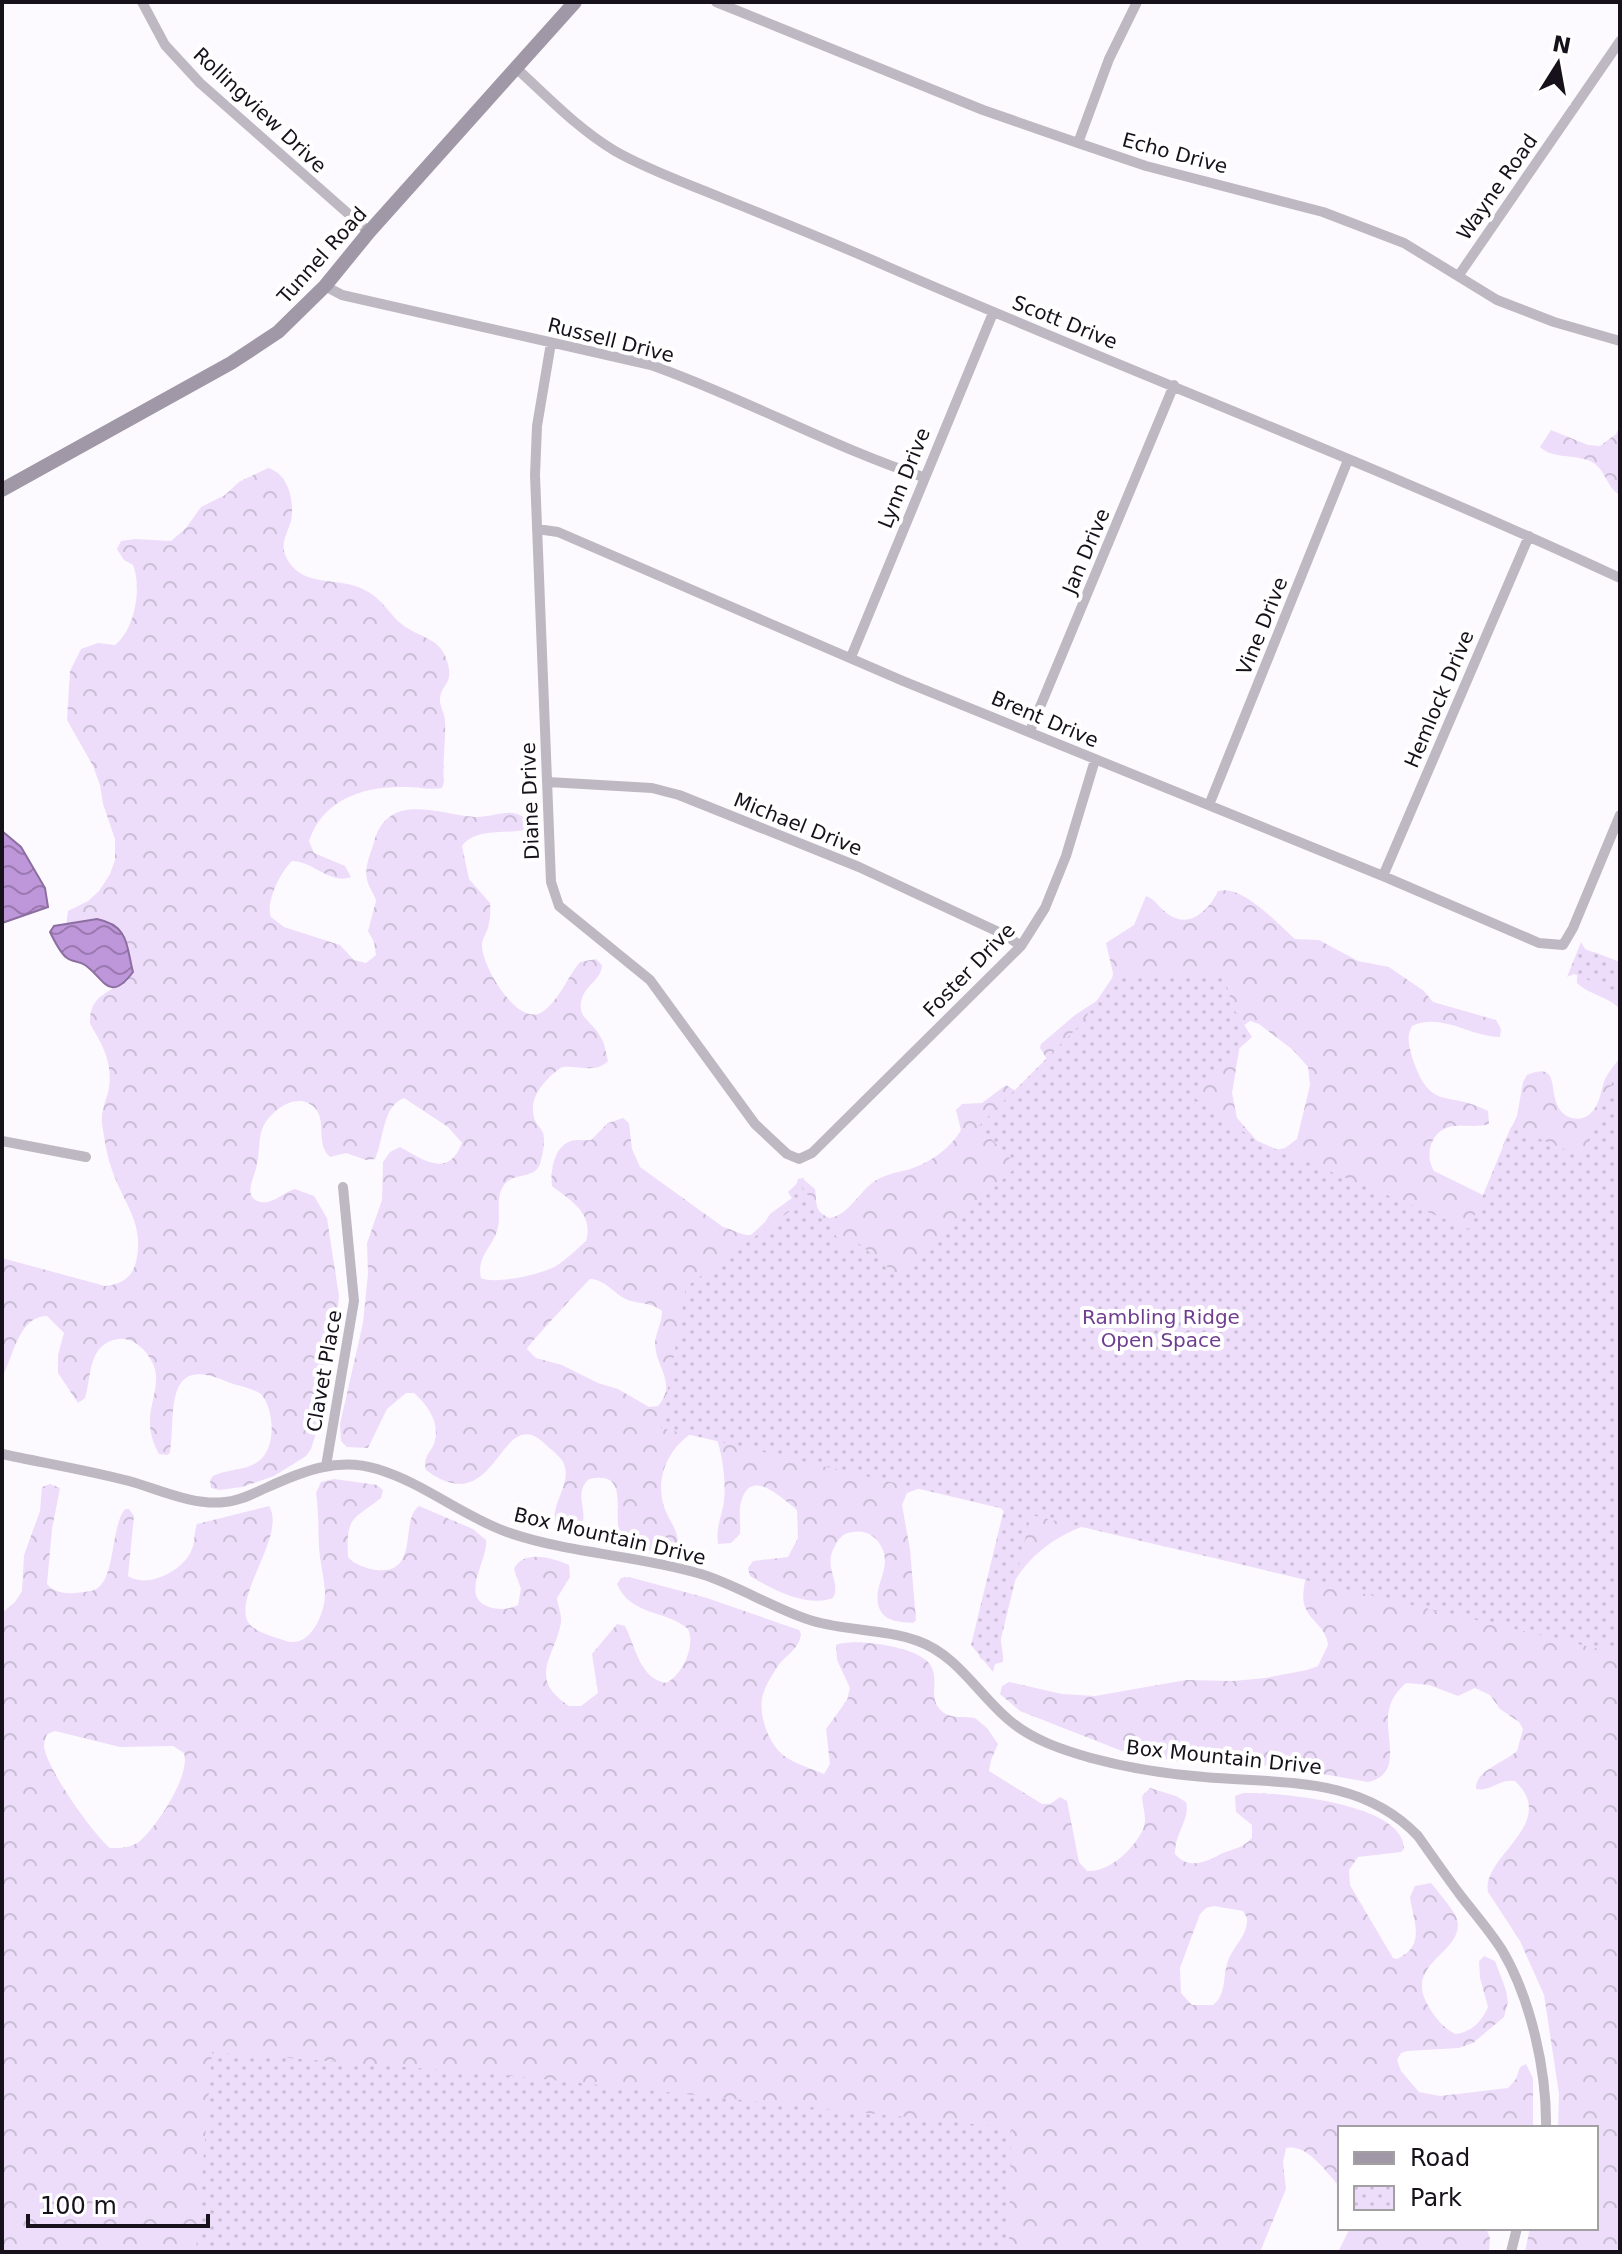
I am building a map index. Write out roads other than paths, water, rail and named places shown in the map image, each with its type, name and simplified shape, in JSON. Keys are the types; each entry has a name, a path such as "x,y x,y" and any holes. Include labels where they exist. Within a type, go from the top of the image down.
{"main road":[{"name":"Tunnel Road","path":"2,490 231,363 278,332 325,286 369,232 575,2"}],"street":[{"name":"Rollingview Drive","path":"142,2 165,45 200,83 369,232"},
{"name":"Echo Drive","path":"716,2 983,110 1078,143 1146,166 1323,212 1404,243 1497,300 1554,322 1620,341"},
{"path":"1078,143 1109,59 1137,2"},
{"name":"Wayne Road","path":"1459,275 1620,41"},
{"name":"Scott Drive","path":"516,68 587,132 615,151 654,170 841,246 993,313 1174,385 1529,536 1620,578"},
{"name":"Russell Drive","path":"325,286 342,295 651,365 692,379 878,462 923,477"},
{"name":"Lynn Drive","path":"851,657 993,313"},
{"name":"Diane Drive","path":"551,343 537,426 537,529 551,882 559,906 650,980 755,1124 787,1154 799,1159"},
{"name":"Jan Drive","path":"1030,731 1174,385"},
{"name":"Vine Drive","path":"1209,805 1348,460"},
{"name":"Brent Drive","path":"537,529 558,532 903,681 1383,876 1539,943 1563,945 1620,815"},
{"name":"Hemlock Drive","path":"1383,876 1529,536"},
{"name":"Foster Drive","path":"799,1159 812,1153 1021,946 1050,895 1066,856 1095,760"},
{"name":"Michael Drive","path":"548,782 652,788 679,795 859,867 1005,935 1021,946"},
{"path":"2,1141 86,1157"},
{"name":"Clavet Place","path":"326,1466 354,1301 343,1187"},
{"name":"Box Mountain Drive","path":"2,1454 124,1480 200,1501 224,1502 245,1497 301,1471 357,1465 388,1473 508,1532 570,1548 690,1571 723,1581 809,1620 916,1640 948,1657 998,1711 1021,1729 1053,1745 1090,1757 1163,1772 1324,1786 1377,1804 1418,1836 1490,1932 1511,1967 1526,2006 1541,2065 1546,2126"},
{"path":"1511,2252 1516,2230"}],"water":[{"path":"2,831 21,847 45,888 48,907 2,923"},
{"path":"97,919 116,927 125,938 133,972 118,986 107,985 85,965 67,958 50,932 54,926"}],"park label":[{"name":"Rambling Ridge Open Space","path":"1161,1328"}]}
